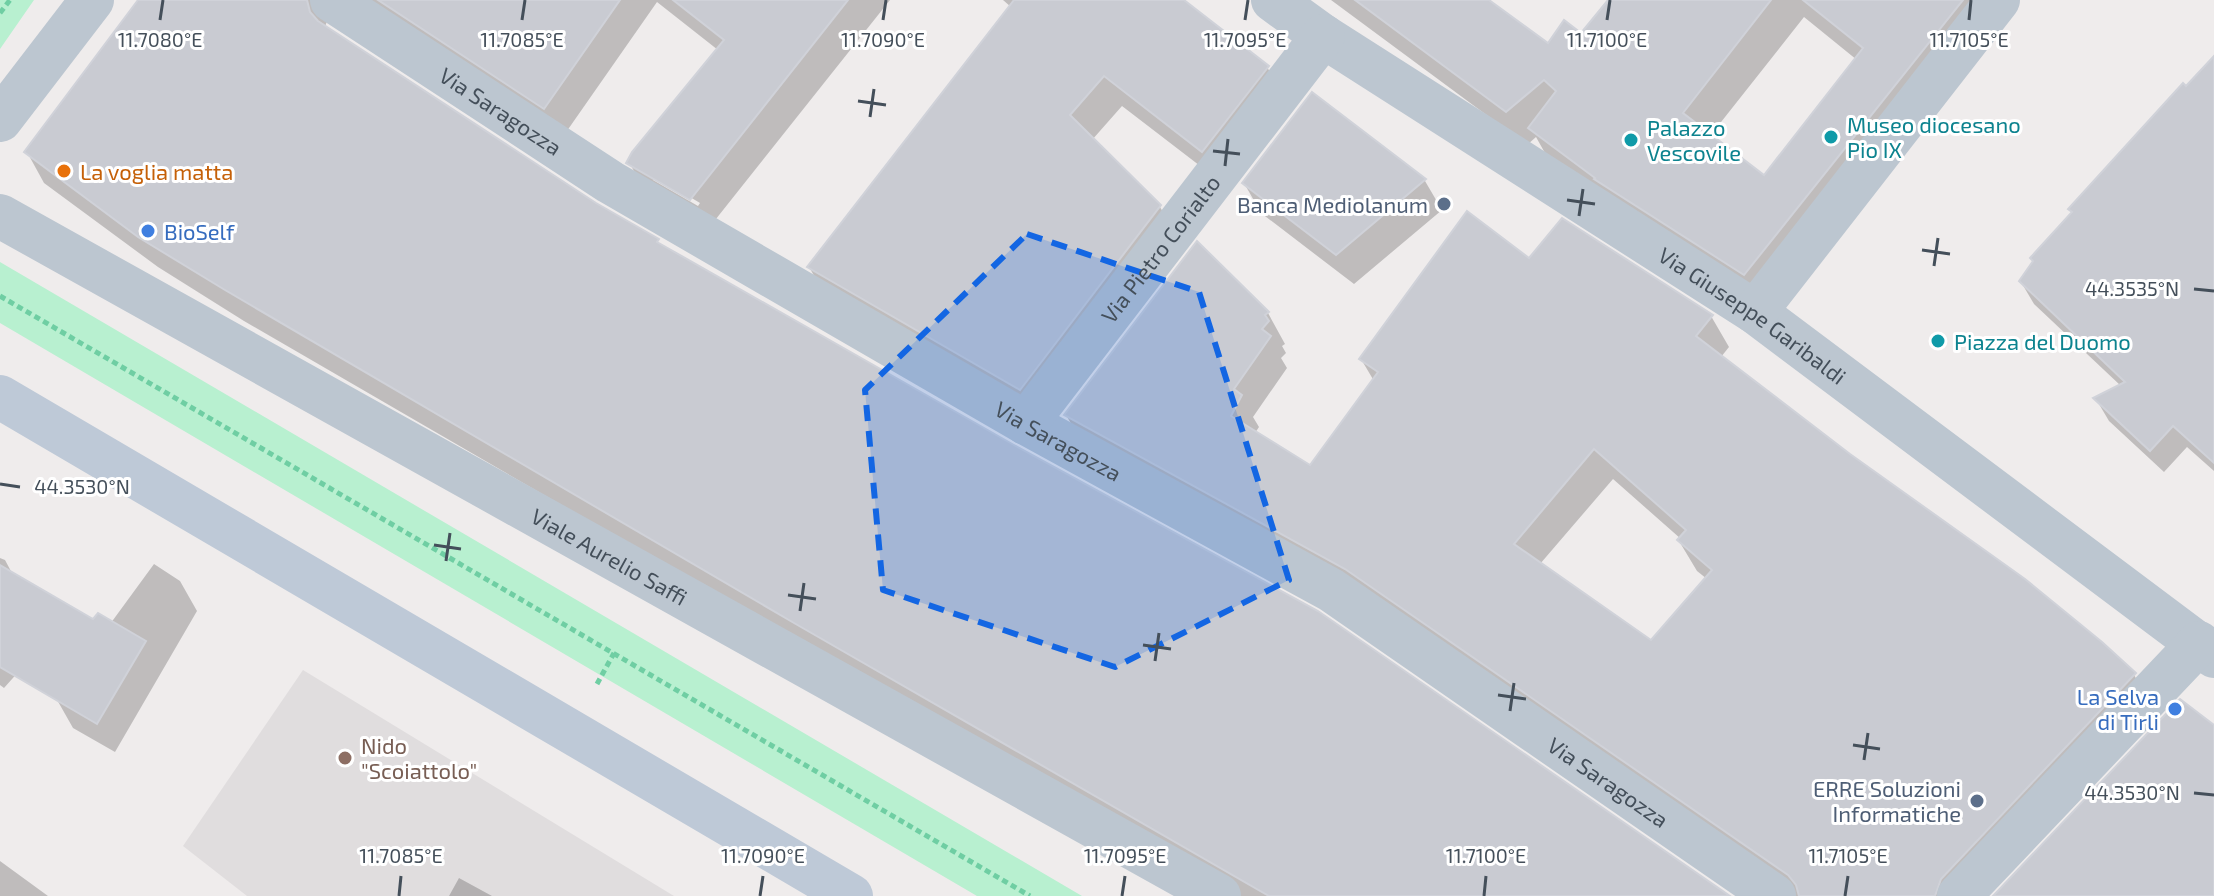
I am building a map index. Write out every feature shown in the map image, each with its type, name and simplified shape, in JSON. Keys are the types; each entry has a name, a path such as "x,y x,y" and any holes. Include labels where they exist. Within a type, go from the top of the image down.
{"street":[{"path":"0,120 92,0"},
{"name":"Via Saragozza","path":"332,0 610,182 1026,423 1331,590 1774,896"},
{"name":"Via Giuseppe Garibaldi","path":"1273,0 1323,36 1755,312 2207,650"},
{"path":"1755,312 1998,0"},
{"name":"Via Pietro Corialto","path":"1026,423 1323,36"},
{"name":"Viale Aurelio Saffi","path":"0,216 1219,896"},
{"path":"0,397 851,896"},
{"path":"1959,896 2207,650"}],"path":[{"path":"0,13 10,0"},
{"path":"0,296 1030,896"}],"highlighted area":[{"path":"1027,234 1199,292 1289,580 1115,667 883,590 865,390"}],"shaded area":[{"name":"Nido \"Scoiattolo\"","path":"303,670 674,896 247,896 183,846"}],"green space":[{"path":"0,0 34,0 0,49"},
{"path":"0,262 1082,896 977,896 0,323"}],"building":[{"path":"138,0 307,0 310,12 318,21 596,203 659,239 657,242 1014,445 1318,611 1730,896 1269,896 225,290 138,237 24,152"},
{"path":"378,0 620,0 544,109"},
{"path":"673,0 848,0 690,200 626,163 724,40"},
{"path":"1014,0 1184,0 1269,66 1202,152 1104,76 1070,115 1161,205 1020,390 807,267"},
{"name":"Palazzo Vescovile","path":"1355,0 1489,0 1548,43 1564,20 1581,33 1608,0 1771,0 1683,113 1764,175 1863,48 1803,0 1963,0 1744,275 1594,179 1528,128 1556,91 1544,80 1506,112"},
{"path":"2214,56 2214,463 2173,426 2150,451 2093,398 2125,382 2019,281 2033,261 2030,258 2072,212 2068,209 2183,83 2186,86"},
{"path":"1312,92 1426,179 1336,255 1242,183"},
{"path":"1467,211 1529,258 1562,218 1713,315 1696,336 1850,454 2025,579 2136,673 1941,879 1935,896 1799,896 1796,885 1788,875 1345,569 1064,415 1197,241 1269,312 1265,315 1269,321 1262,329 1271,336 1234,389 1242,395 1231,416 1310,465 1378,372 1359,359","holes":["1594,449 1686,530 1677,540 1712,570 1651,640 1514,544"]},
{"path":"0,565 93,619 98,613 146,641 97,724 0,667"},
{"path":"2180,699 2214,725 2214,896 1993,896"}],"place":[{"name":"Museo diocesano Pio IX","path":"1831,137"},
{"name":"Palazzo Vescovile","path":"1631,140"},
{"name":"La voglia matta","path":"64,171"},
{"name":"Banca Mediolanum","path":"1444,204"},
{"name":"BioSelf","path":"148,231"},
{"name":"Piazza del Duomo","path":"1938,341"},
{"name":"La Selva di Tirli","path":"2175,709"},
{"name":"Nido \"Scoiattolo\"","path":"345,758"},
{"name":"ERRE Soluzioni Informatiche","path":"1977,801"}]}
